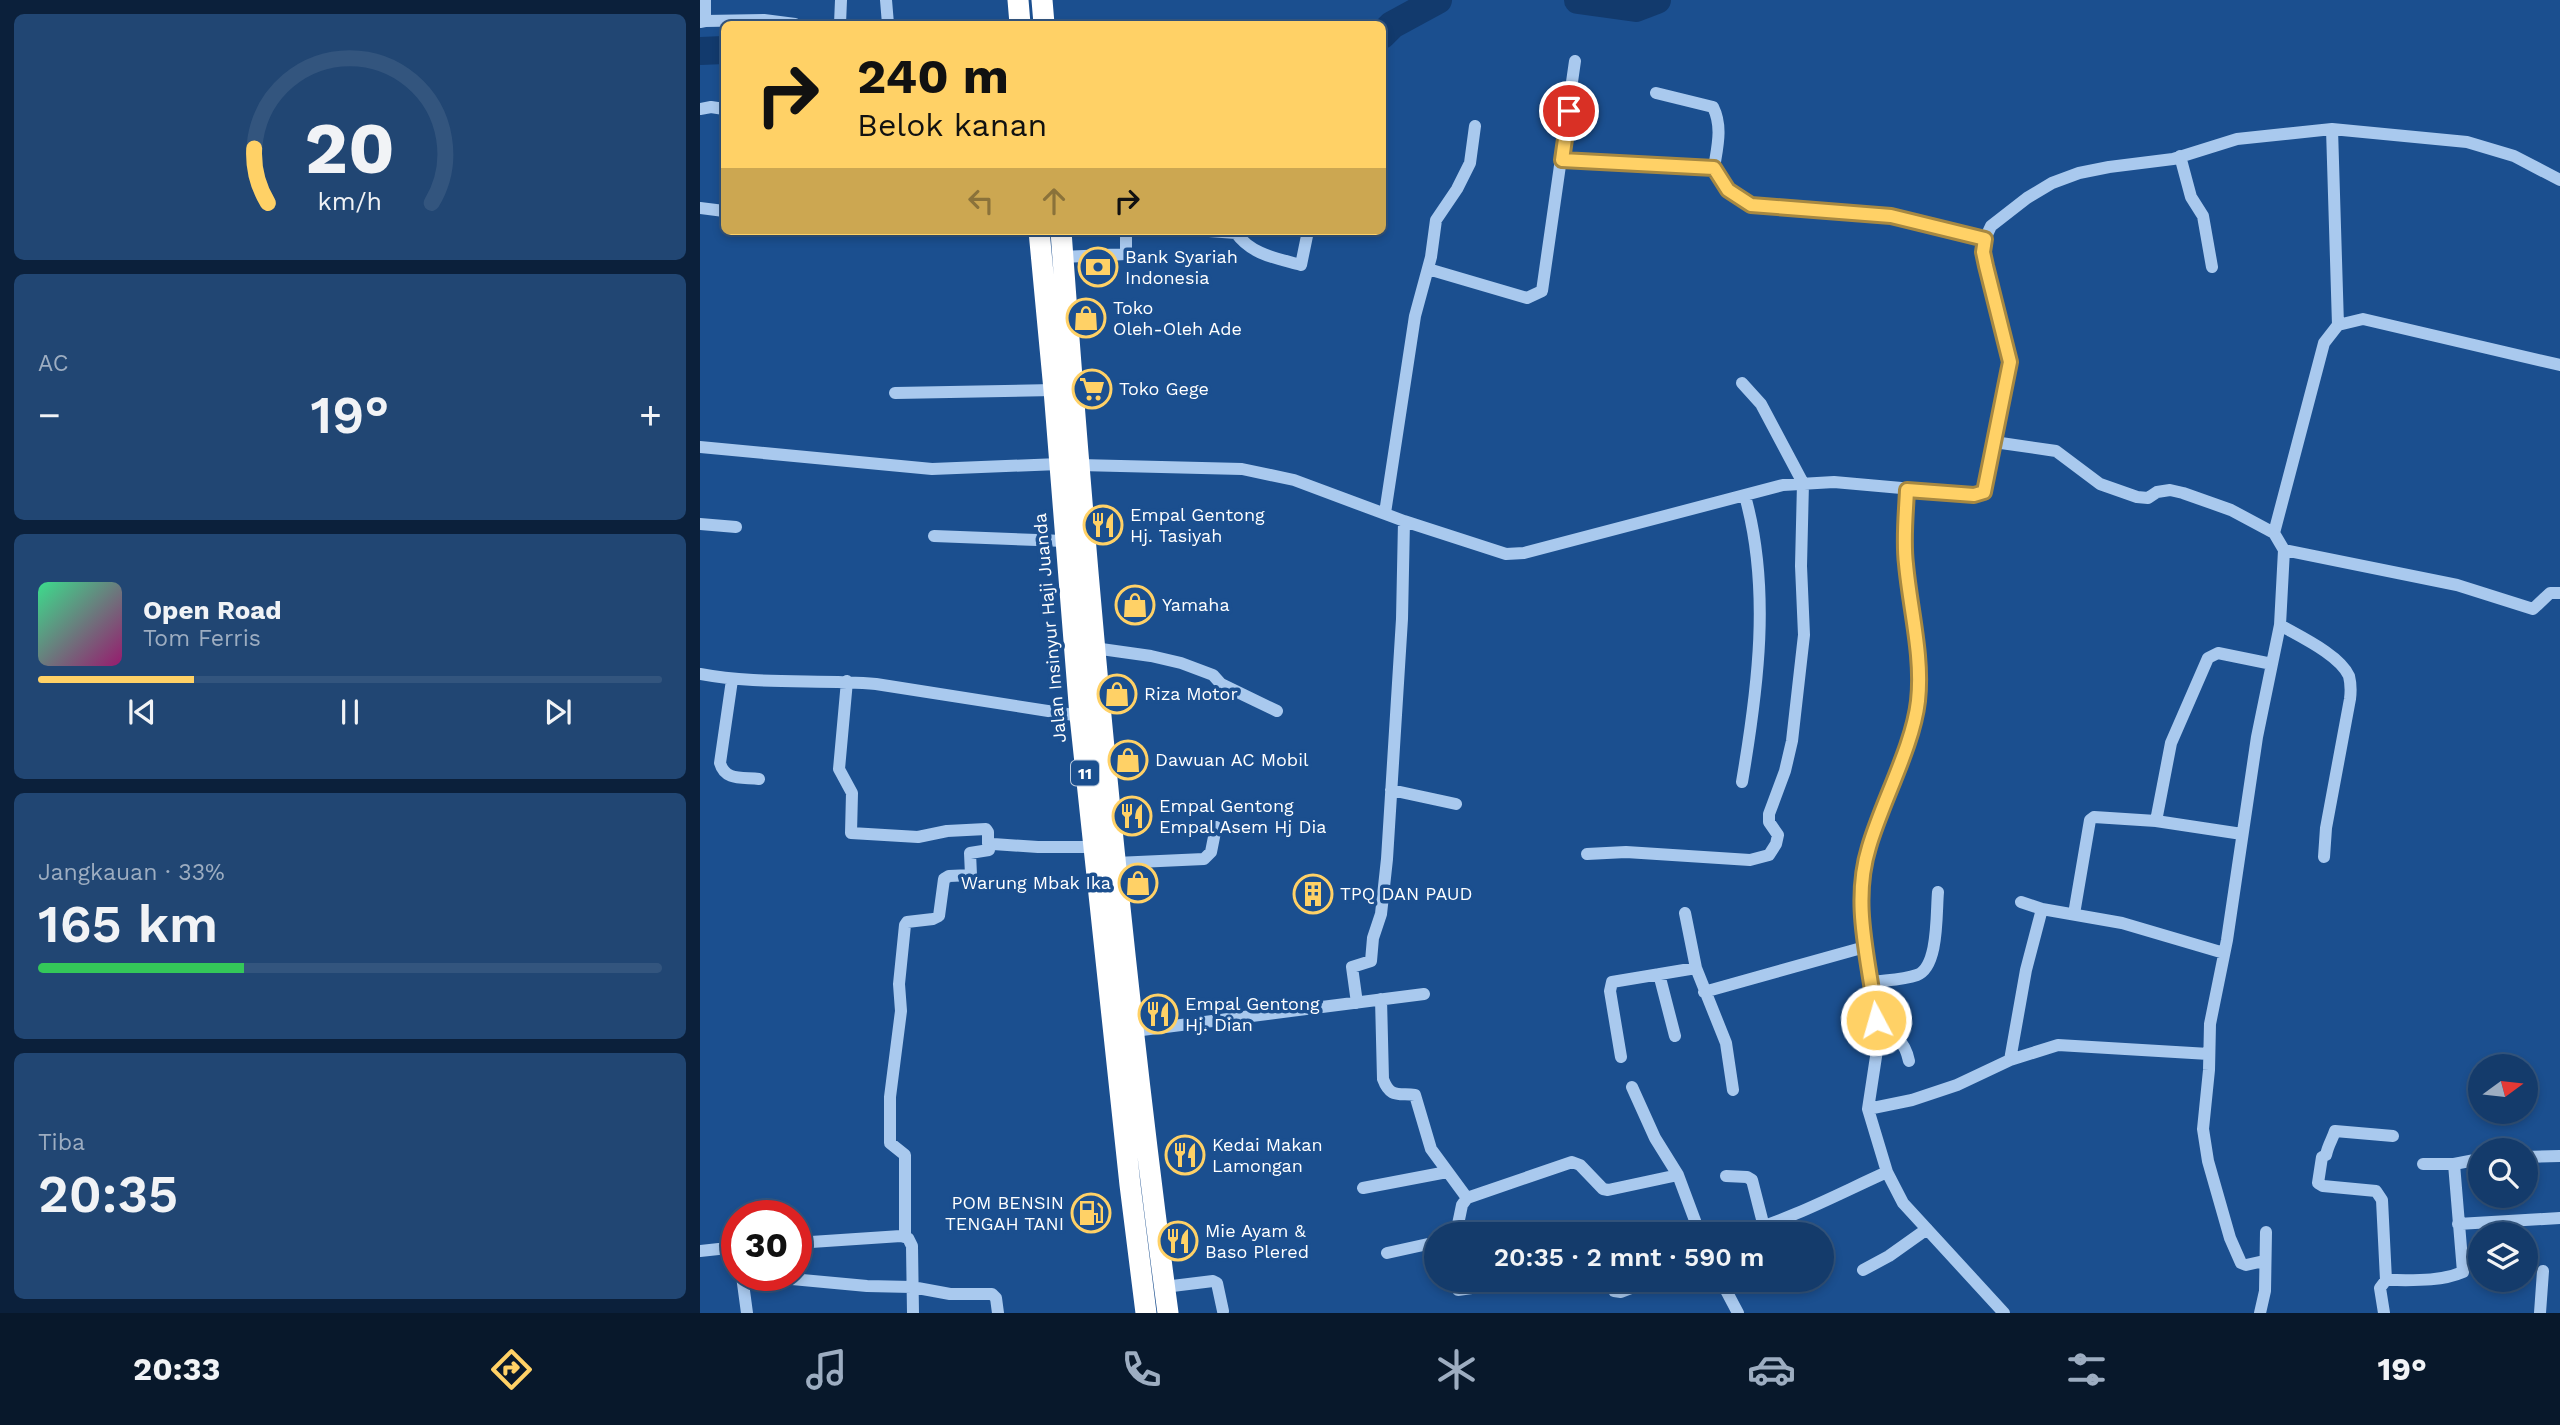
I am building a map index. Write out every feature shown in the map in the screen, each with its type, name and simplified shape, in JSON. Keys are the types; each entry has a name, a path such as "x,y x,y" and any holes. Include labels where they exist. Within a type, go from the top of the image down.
{"highway":[{"path":"1018,0 1020,21"},
{"path":"1042,0 1044,21"},
{"name":"Jalan Insinyur Haji Juanda","path":"1039,235 1054,390 1069,465 1094,648 1134,1031 1140,1183 1136,1240 1146,1313"},
{"name":"Jalan Insinyur Haji Juanda","path":"1061,235 1069,465 1065,541 1080,716 1093,847 1140,1183 1157,1236 1168,1313"},
{"path":"1136,1240 1157,1236"}],"street":[{"path":"705,0 703,22 721,21"},
{"path":"840,21 841,0"},
{"path":"886,0 888,21"},
{"path":"734,21 772,21"},
{"path":"1430,257 1514,295 1527,298 1538,293 1562,160 1575,61"},
{"path":"1656,93 1713,107 1719,130 1714,168 1728,190 1751,205 1891,216 1985,239"},
{"path":"700,109 721,108"},
{"path":"1385,513 1415,316 1436,220 1457,189 1470,163 1475,126"},
{"path":"2332,129 2338,325"},
{"path":"700,447 932,469 1069,465 1242,469 1294,480 1404,521 1506,554 1524,553 1783,485 1834,482 1980,495 1984,492 2010,362 1983,252 1985,239 1991,226 2026,198 2052,183 2089,171 2180,156 2237,139 2332,129 2467,142 2514,156 2560,180"},
{"path":"2180,156 2191,197 2203,216 2212,267"},
{"path":"1562,160 1714,168"},
{"path":"700,208 721,211"},
{"path":"1063,257 1126,254 1126,235"},
{"path":"1237,235 1242,243 1264,254 1301,265 1307,235"},
{"path":"2274,533 2324,343 2338,325 2363,319 2560,365"},
{"path":"1587,854 1626,852 1750,860 1769,855 1776,844 1777,835 1769,822 1769,814 1785,771 1792,741 1804,635 1801,566 1803,483 1760,404 1742,383"},
{"path":"895,393 1054,390"},
{"path":"1994,442 2056,451 2101,484 2137,496 2148,498 2157,492 2170,490 2231,510 2274,533 2284,550 2280,625 2257,737 2224,953 2210,1024 2203,1129 2208,1161 2230,1238 2241,1262 2246,1265 2264,1261"},
{"path":"1907,490 1905,561 1919,673 1918,696 1916,715 1868,848 1860,895 1877,1035 1868,1109 1887,1172 1903,1203 2004,1313"},
{"path":"1742,782 1755,704 1759,645 1755,540 1745,496"},
{"path":"1357,1003 1352,967 1371,961 1373,938 1381,914 1402,619 1404,521"},
{"path":"700,524 736,527"},
{"path":"934,536 1065,541"},
{"path":"2284,550 2457,585 2533,609 2550,593 2560,593"},
{"path":"2280,625 2337,661 2346,670 2350,681 2350,699 2326,828 2324,857"},
{"path":"1094,648 1151,656 1213,674 1221,684 1277,711"},
{"path":"2156,821 2171,743 2208,658 2218,653 2272,664"},
{"path":"700,674 732,680 846,681 1080,716"},
{"path":"732,680 720,762 722,772 729,776 759,779"},
{"path":"846,681 839,769 852,793 851,833 918,837 947,831 986,830 989,850 970,853 970,876 946,877 939,916 905,923 898,984 901,1011 890,1097 889,1138 905,1155 905,1236 912,1246 915,1288 913,1313"},
{"path":"1391,790 1456,804"},
{"path":"2074,914 2090,820 2094,817 2156,821 2242,834"},
{"path":"1116,863 1204,859 1211,852 1216,827"},
{"path":"988,843 1038,848 1093,847"},
{"path":"1872,982 1919,975 1926,968 1933,957 1938,892"},
{"path":"2021,902 2042,909 2122,923 2224,953"},
{"path":"2010,1060 2026,970 2042,909"},
{"path":"1685,913 1696,968 1726,1043 1733,1090"},
{"path":"1704,992 1865,947"},
{"path":"1621,1057 1610,991 1612,982 1696,968"},
{"path":"1659,974 1675,1036"},
{"path":"1134,1031 1424,994"},
{"path":"1381,999 1383,1079 1387,1089 1393,1094 1415,1095 1432,1149 1467,1198"},
{"path":"1877,1035 1894,1036 1903,1043 1909,1061"},
{"path":"1868,1109 1912,1100 1946,1089 2010,1060 2058,1045 2209,1054"},
{"path":"1632,1087 1650,1128 1678,1175 1696,1222"},
{"path":"2384,1313 2380,1288 2386,1280 2382,1200 2379,1194 2376,1191 2323,1186 2318,1183 2322,1157 2326,1155 2328,1142 2337,1130 2393,1136"},
{"path":"2538,1157 2560,1156"},
{"path":"2423,1164 2454,1164 2468,1161"},
{"path":"1458,1222 1462,1205 1467,1198 1572,1162 1580,1165 1603,1189 1678,1175"},
{"path":"2386,1280 2436,1278 2463,1272 2454,1164"},
{"path":"1363,1188 1447,1172"},
{"path":"1776,1222 1887,1172"},
{"path":"1726,1176 1747,1177 1752,1180 1764,1222"},
{"path":"2458,1224 2560,1218"},
{"path":"1863,1270 1927,1229"},
{"path":"2260,1313 2265,1291 2266,1232"},
{"path":"812,1242 905,1236"},
{"path":"1387,1253 1424,1245"},
{"path":"700,1251 721,1249"},
{"path":"2540,1313 2543,1271"},
{"path":"1164,1287 1213,1281 1217,1283 1223,1311"},
{"path":"812,1282 915,1288 950,1294 992,1294 996,1298 998,1313"},
{"path":"744,1291 747,1313"},
{"path":"1727,1292 1738,1313"}],"waterway":[{"path":"1386,31 1438,0"},
{"path":"1578,0 1636,8 1657,0"},
{"path":"700,51 721,50"}],"place":[{"name":"Bank Syariah Indonesia","path":"1098,267"},
{"name":"Toko Oleh-Oleh Ade","path":"1086,318"},
{"name":"Toko Gege","path":"1092,389"},
{"name":"Empal Gentong Hj. Tasiyah","path":"1103,525"},
{"name":"Yamaha","path":"1135,605"},
{"name":"Riza Motor","path":"1117,694"},
{"name":"Dawuan AC Mobil","path":"1128,760"},
{"name":"Empal Gentong Empal Asem Hj Dia","path":"1132,816"},
{"name":"Warung Mbak Ika","path":"1138,883"},
{"name":"TPQ DAN PAUD","path":"1313,894"},
{"name":"Empal Gentong Hj. Dian","path":"1158,1014"},
{"name":"Kedai Makan Lamongan","path":"1185,1155"},
{"name":"POM BENSIN TENGAH TANI","path":"1091,1213"},
{"name":"Mie Ayam & Baso Plered","path":"1178,1241"}],"route":[{"path":"1569,111 1562,160 1714,168 1728,190 1751,205 1891,216 1985,239 1983,252 2010,362 1984,492 1974,495 1907,490 1905,561 1919,673 1916,715 1868,848 1860,895 1863,939 1876,1020"}]}
